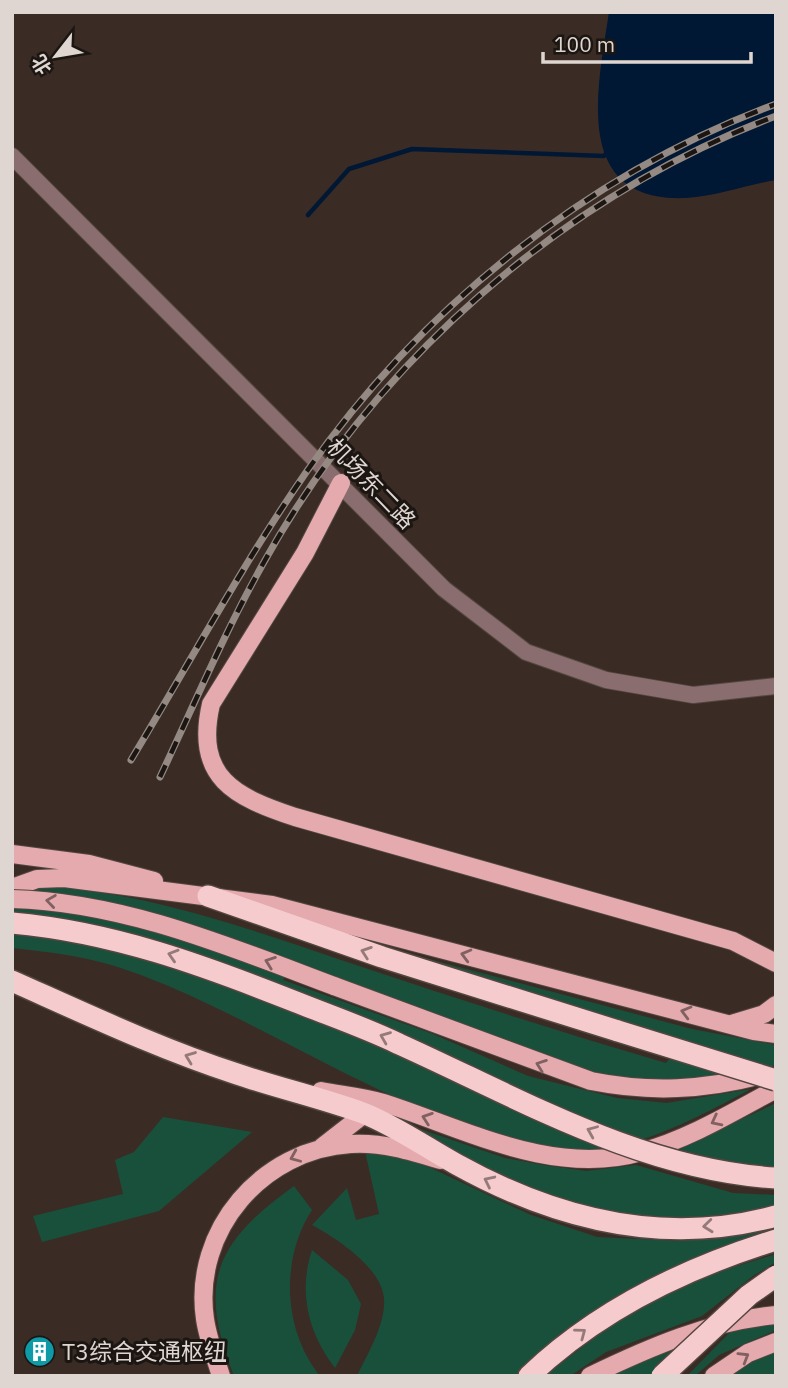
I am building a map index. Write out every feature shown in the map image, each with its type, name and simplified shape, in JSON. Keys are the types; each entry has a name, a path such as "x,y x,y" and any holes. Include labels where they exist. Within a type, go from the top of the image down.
{"highway":[{"path":"208,896 382,957 776,1080"},
{"path":"12,923 56,927 128,942 200,964 398,1043 517,1099 625,1144 658,1156 708,1168 776,1178"},
{"path":"12,981 121,1030 235,1074 372,1108 398,1130 457,1165 517,1195 597,1222 667,1229 776,1216"},
{"path":"528,1376 607,1314 683,1273 776,1240"},
{"path":"662,1376 739,1303 776,1276"}],"main road":[{"path":"341,483 305,553 211,704 207,723 208,744 216,768 229,789 255,804 295,817 733,942 776,963"},
{"path":"12,855 89,864 208,896"},
{"path":"12,888 37,879 64,878 272,905 776,1034"},
{"path":"12,899 45,900 117,913 199,936 548,1067 619,1087 694,1089 776,1071"},
{"path":"730,1024 764,1014 776,1005"},
{"path":"321,1148 372,1108 521,1149 593,1158 642,1152 681,1138 776,1089"},
{"path":"221,1376 205,1318 205,1281 214,1239 225,1218 253,1185 285,1161 321,1148 351,1144 382,1144 457,1165"},
{"path":"590,1376 676,1337 749,1317 776,1314"},
{"path":"714,1376 748,1353 776,1342"}],"street":[{"name":"机场东二路","path":"12,156 444,589 526,652 606,681 693,695 776,686"}],"green space":[{"path":"33,885 117,895 200,915 666,1063 683,1042 376,945 692,1029 776,1045 776,1065 722,1081 618,1082 293,965 283,980 433,1034 528,1076 617,1098 667,1103 751,1089 680,1125 625,1145 588,1150 536,1144 483,1131 433,1113 384,1092 191,996 141,975 78,957 12,948 12,895"},
{"path":"776,1103 776,1167 720,1160 678,1149"},
{"path":"163,1117 252,1132 159,1211 42,1242 33,1216 123,1194 115,1160 134,1152"},
{"path":"414,1127 505,1158 586,1171 636,1165 733,1193 776,1195 776,1209 724,1220 642,1220 522,1190"},
{"path":"365,1151 414,1160 531,1215 597,1237 679,1241 776,1230 776,1234 559,1340 518,1376 357,1376 382,1318 384,1298 381,1286 375,1275 356,1255 312,1225 347,1188 356,1220 379,1214"},
{"path":"294,1186 312,1210 302,1229 291,1272 293,1316 308,1358 320,1376 234,1376 217,1315 216,1290 220,1267 231,1246 246,1227"},
{"path":"312,1250 348,1280 361,1304 355,1330 335,1368 318,1341 308,1312 306,1281"},
{"path":"776,1254 776,1262 753,1276 702,1316 606,1352 570,1376 545,1376 606,1329 661,1295 695,1279"},
{"path":"776,1324 776,1330 719,1355 695,1376 687,1376 733,1329"},
{"path":"677,1346 650,1376 612,1376 615,1374"},
{"path":"776,1350 776,1376 726,1376 752,1358"}],"water":[{"path":"609,12 776,12 776,180 686,198 649,194 623,181 608,161 600,135 600,73"}],"waterway":[{"path":"308,215 349,169 412,149 604,156 607,152"}],"railway":[{"path":"131,760 283,506 352,411 402,354 456,301 514,252 575,208 640,168 707,133 776,104"},
{"path":"160,777 223,641 264,562 309,489 361,419 418,354 481,294 549,240 621,192 697,150 776,116"}],"place":[{"name":"T3综合交通枢纽","path":"39,1351"}]}
